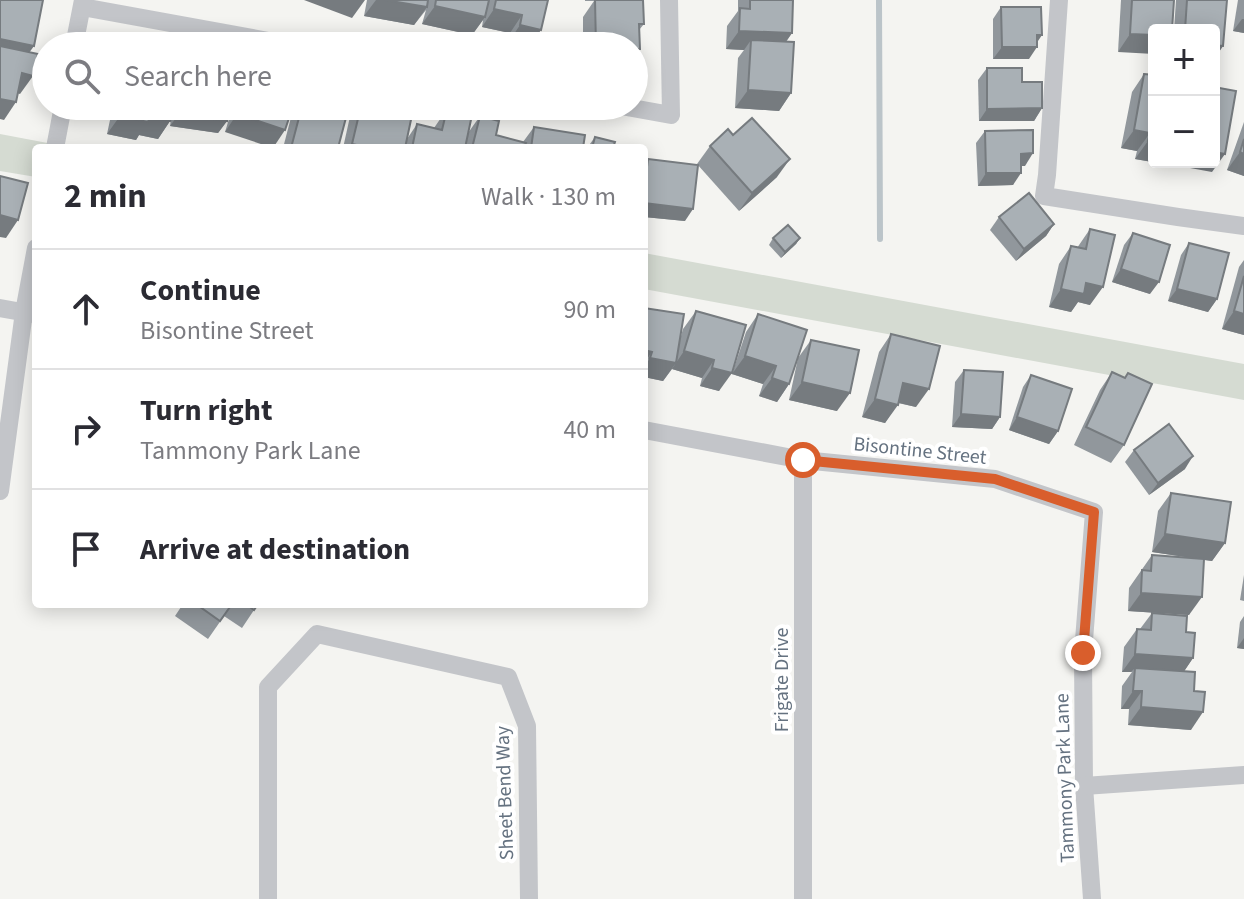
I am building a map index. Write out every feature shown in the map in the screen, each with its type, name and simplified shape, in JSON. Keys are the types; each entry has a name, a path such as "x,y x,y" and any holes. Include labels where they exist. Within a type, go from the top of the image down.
{"street":[{"path":"648,111 671,115 669,0"},
{"path":"1059,0 1044,196 1244,226"},
{"path":"77,32 82,3 226,32"},
{"path":"56,144 60,120"},
{"path":"0,491 32,291"},
{"path":"0,308 30,313"},
{"name":"Bisontine Street","path":"648,431 803,460 995,479 1094,512"},
{"name":"Frigate Drive","path":"803,460 803,899"},
{"name":"Tammony Park Lane","path":"1092,899 1084,786 1083,653 1094,512"},
{"name":"Sheet Bend Way","path":"268,899 268,687 317,634 508,677 527,726 529,899"},
{"path":"1084,786 1244,775"}],"shaded area":[{"path":"0,134 53,144 32,144 32,176 0,171"},
{"path":"648,254 1244,364 1244,400 648,290"}],"building":[{"path":"0,0 43,0 37,32 32,32 32,46 0,39"},
{"path":"385,0 428,0 427,7"},
{"path":"436,0 489,0 485,17 435,6"},
{"path":"496,0 548,0 541,30 520,25 522,15 494,9"},
{"path":"595,0 643,0 644,24 639,24 639,32 596,32"},
{"path":"750,0 793,0 792,33 739,31 740,8 750,9"},
{"path":"1132,0 1174,0 1172,24 1148,24 1148,35 1130,34"},
{"path":"1187,0 1227,0 1223,46 1220,46 1220,24 1185,24"},
{"path":"1001,7 1041,7 1042,35 1037,35 1037,47 1002,47"},
{"path":"751,40 794,42 791,93 748,90"},
{"path":"0,46 32,53 32,76 22,73 16,102 0,99"},
{"path":"987,68 1022,68 1022,82 1042,82 1042,108 987,109"},
{"path":"1144,74 1148,74 1148,133 1134,130"},
{"path":"1220,88 1236,91 1225,154 1220,153"},
{"path":"752,118 790,159 752,193 710,146 728,129 733,135"},
{"path":"255,120 288,120 285,130"},
{"path":"298,120 345,120 339,144 292,144"},
{"path":"358,120 411,120 406,144 352,144"},
{"path":"444,120 471,120 466,144 413,144 417,124 442,130"},
{"path":"479,120 499,121 496,135 526,143 526,144 473,144"},
{"path":"534,127 585,135 584,144 532,144"},
{"path":"1033,130 1033,153 1021,154 1021,173 986,173 985,131"},
{"path":"595,137 615,142 614,144 593,144"},
{"path":"648,159 698,165 693,209 648,203"},
{"path":"0,176 28,183 18,220 0,215"},
{"path":"1029,193 1054,224 1024,249 999,217"},
{"path":"788,225 800,238 785,252 773,238"},
{"path":"1090,229 1115,235 1103,287 1086,283 1084,294 1061,289 1071,246 1086,249"},
{"path":"1133,233 1170,245 1159,282 1121,269"},
{"path":"1189,243 1229,253 1217,299 1177,289"},
{"path":"1244,276 1244,314 1234,311"},
{"path":"648,309 684,314 676,363 650,358 652,352 648,351"},
{"path":"696,311 746,325 732,373 712,368 714,360 684,351"},
{"path":"758,314 807,330 789,384 772,378 776,366 745,356"},
{"path":"891,334 940,346 929,389 903,383 898,405 875,399"},
{"path":"811,340 859,350 850,393 802,382"},
{"path":"964,370 1003,372 1000,417 961,414"},
{"path":"1112,372 1125,378 1128,373 1152,384 1124,445 1086,427"},
{"path":"1031,375 1072,389 1058,431 1017,417"},
{"path":"1169,424 1193,456 1158,483 1134,450"},
{"path":"1171,493 1231,502 1225,543 1165,534"},
{"path":"1152,555 1204,559 1202,597 1141,593 1142,570 1151,571"},
{"path":"202,608 229,608 220,621"},
{"path":"1152,613 1187,616 1186,632 1195,633 1193,658 1135,654 1137,629 1151,630"},
{"path":"1135,668 1195,672 1194,691 1205,692 1203,712 1141,707 1142,691 1133,691"}],"waterway":[{"path":"879,0 880,239"}],"route":[{"path":"803,460 995,479 1094,512 1083,653"}]}
